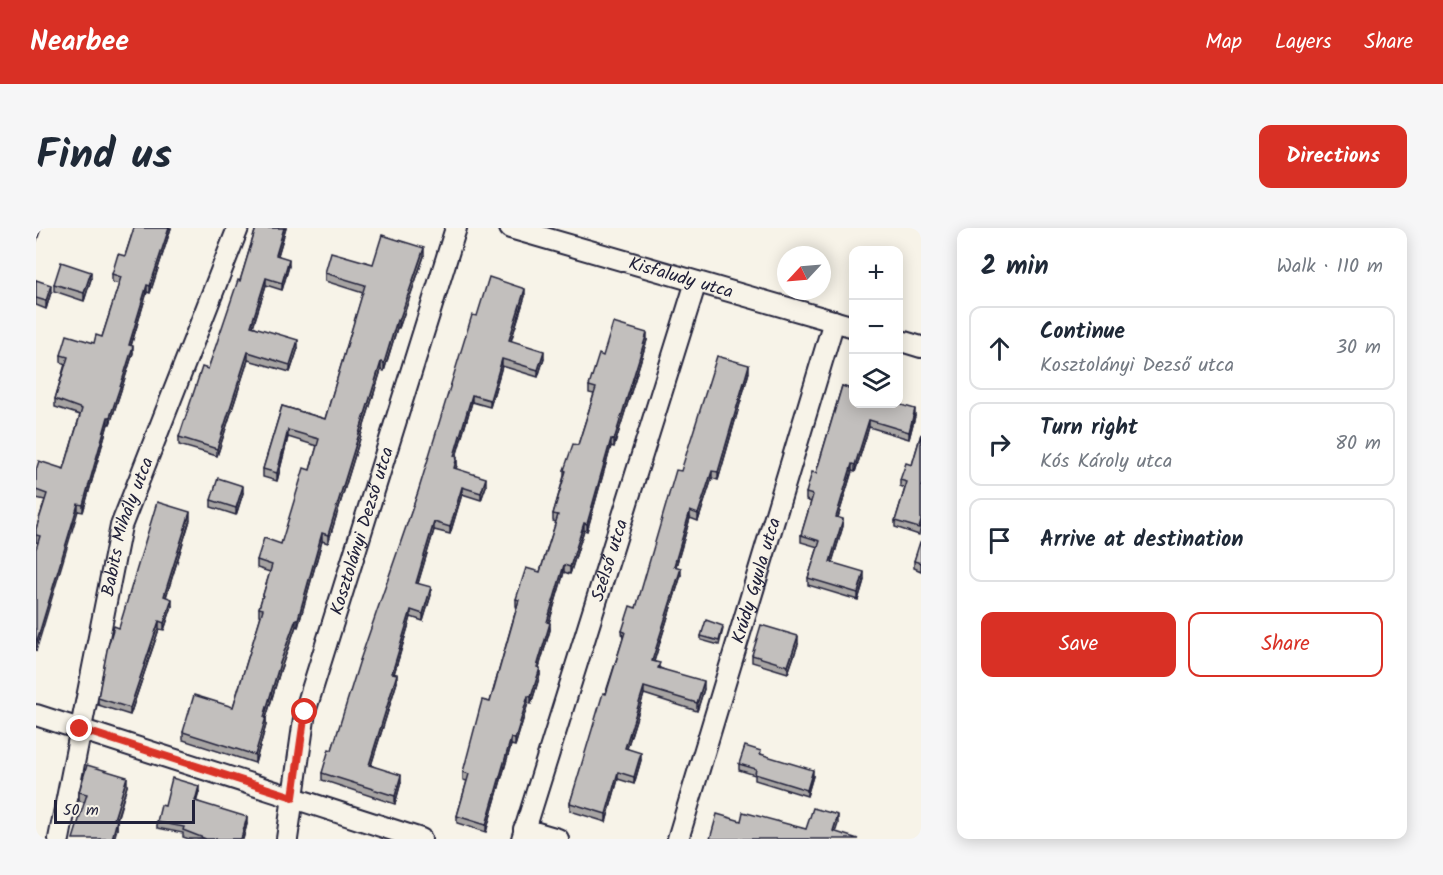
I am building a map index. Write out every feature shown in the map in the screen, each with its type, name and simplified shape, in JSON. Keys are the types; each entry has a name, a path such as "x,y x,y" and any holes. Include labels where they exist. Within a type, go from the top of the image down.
{"street":[{"name":"Babits Mihály utca","path":"59,839 121,526 238,228"},
{"name":"Kosztolányi Dezső utca","path":"287,839 305,712 456,228"},
{"name":"Kisfaludy utca","path":"510,228 849,326"},
{"name":"Szélső utca","path":"523,834 696,282"},
{"name":"Krúdy Gyula utca","path":"678,839 834,321"},
{"path":"903,342 921,347"},
{"path":"36,715 421,839"},
{"path":"523,834 558,839"}],"building":[{"path":"134,228 169,228 150,286 147,285 129,345 133,346 110,417 108,417 83,505 78,504 36,644 36,549 40,536 36,535 36,529 47,494 36,490 36,470 39,461 64,469 82,409 55,399 68,357 61,355 67,335 94,343 96,335 102,337 121,277 112,274 118,254 125,256"},
{"path":"256,228 284,228 276,255 289,259 282,283 266,278 251,326 298,340 290,365 248,352 217,449 179,437 202,367 208,369 238,280 240,281"},
{"path":"382,235 424,248 399,321 397,320 384,363 381,362 328,535 322,533 298,619 296,619 280,663 255,755 183,732 194,695 233,707 263,609 259,608 272,565 257,560 264,538 281,544 304,468 310,470 319,439 288,430 277,473 263,469 282,406 325,419 365,285 325,273 331,252 373,264"},
{"path":"61,262 91,272 84,293 54,284"},
{"path":"489,277 525,289 509,340 544,351 538,370 502,359 490,400 472,395 454,456 457,457 454,468 486,478 481,493 462,487 450,527 434,522 416,583 431,587 423,614 411,610 392,673 397,674 369,765 401,775 395,796 322,773 329,749 332,750 359,663 418,492 472,315 477,316"},
{"path":"36,280 51,285 46,301 36,298"},
{"path":"613,323 647,333 614,440 611,439 587,524 584,523 570,567 564,565 547,622 550,623 537,667 540,668 531,697 528,696 515,739 511,738 486,825 457,816 469,774 463,772 482,700 490,702 526,568 540,572 558,515 553,514 566,471 564,470 573,444 578,445 596,388 589,386 599,354 603,356"},
{"path":"717,356 749,365 718,472 712,471 698,514 690,511 674,566 681,568 652,661 660,663 658,668 704,681 697,703 644,687 625,748 641,753 634,777 618,772 606,814 570,803 603,693 606,694 625,632 622,631 630,606 636,608 676,470 681,471"},
{"path":"842,386 849,388 849,408 903,408 903,405 915,409 909,432 869,420 855,465 852,464 836,517 843,519 830,562 864,572 858,593 808,578 820,541 801,535 813,495 806,493 812,472 816,473"},
{"path":"921,434 921,521 919,528 895,521 907,482 900,480 906,463 912,465"},
{"path":"218,478 243,486 236,508 211,500"},
{"path":"157,502 190,512 164,596 172,599 164,623 159,621 130,708 98,698 114,626 119,628"},
{"path":"921,543 921,563 914,561"},
{"path":"706,620 723,626 719,641 701,636"},
{"path":"761,625 798,636 788,666 752,655"},
{"path":"745,746 761,751 760,754 813,770 807,790 755,774 756,769 739,764"},
{"path":"87,765 127,777 114,819 117,820 112,839 73,839 87,794 79,792"},
{"path":"172,778 199,786 195,801 247,817 241,839 206,839 183,830 184,827 157,822 161,805 165,806"},
{"path":"813,808 838,815 833,831 858,839 710,839 717,814 741,821 743,812 806,829"}],"route":[{"path":"80,729 293,797 305,712"}]}
